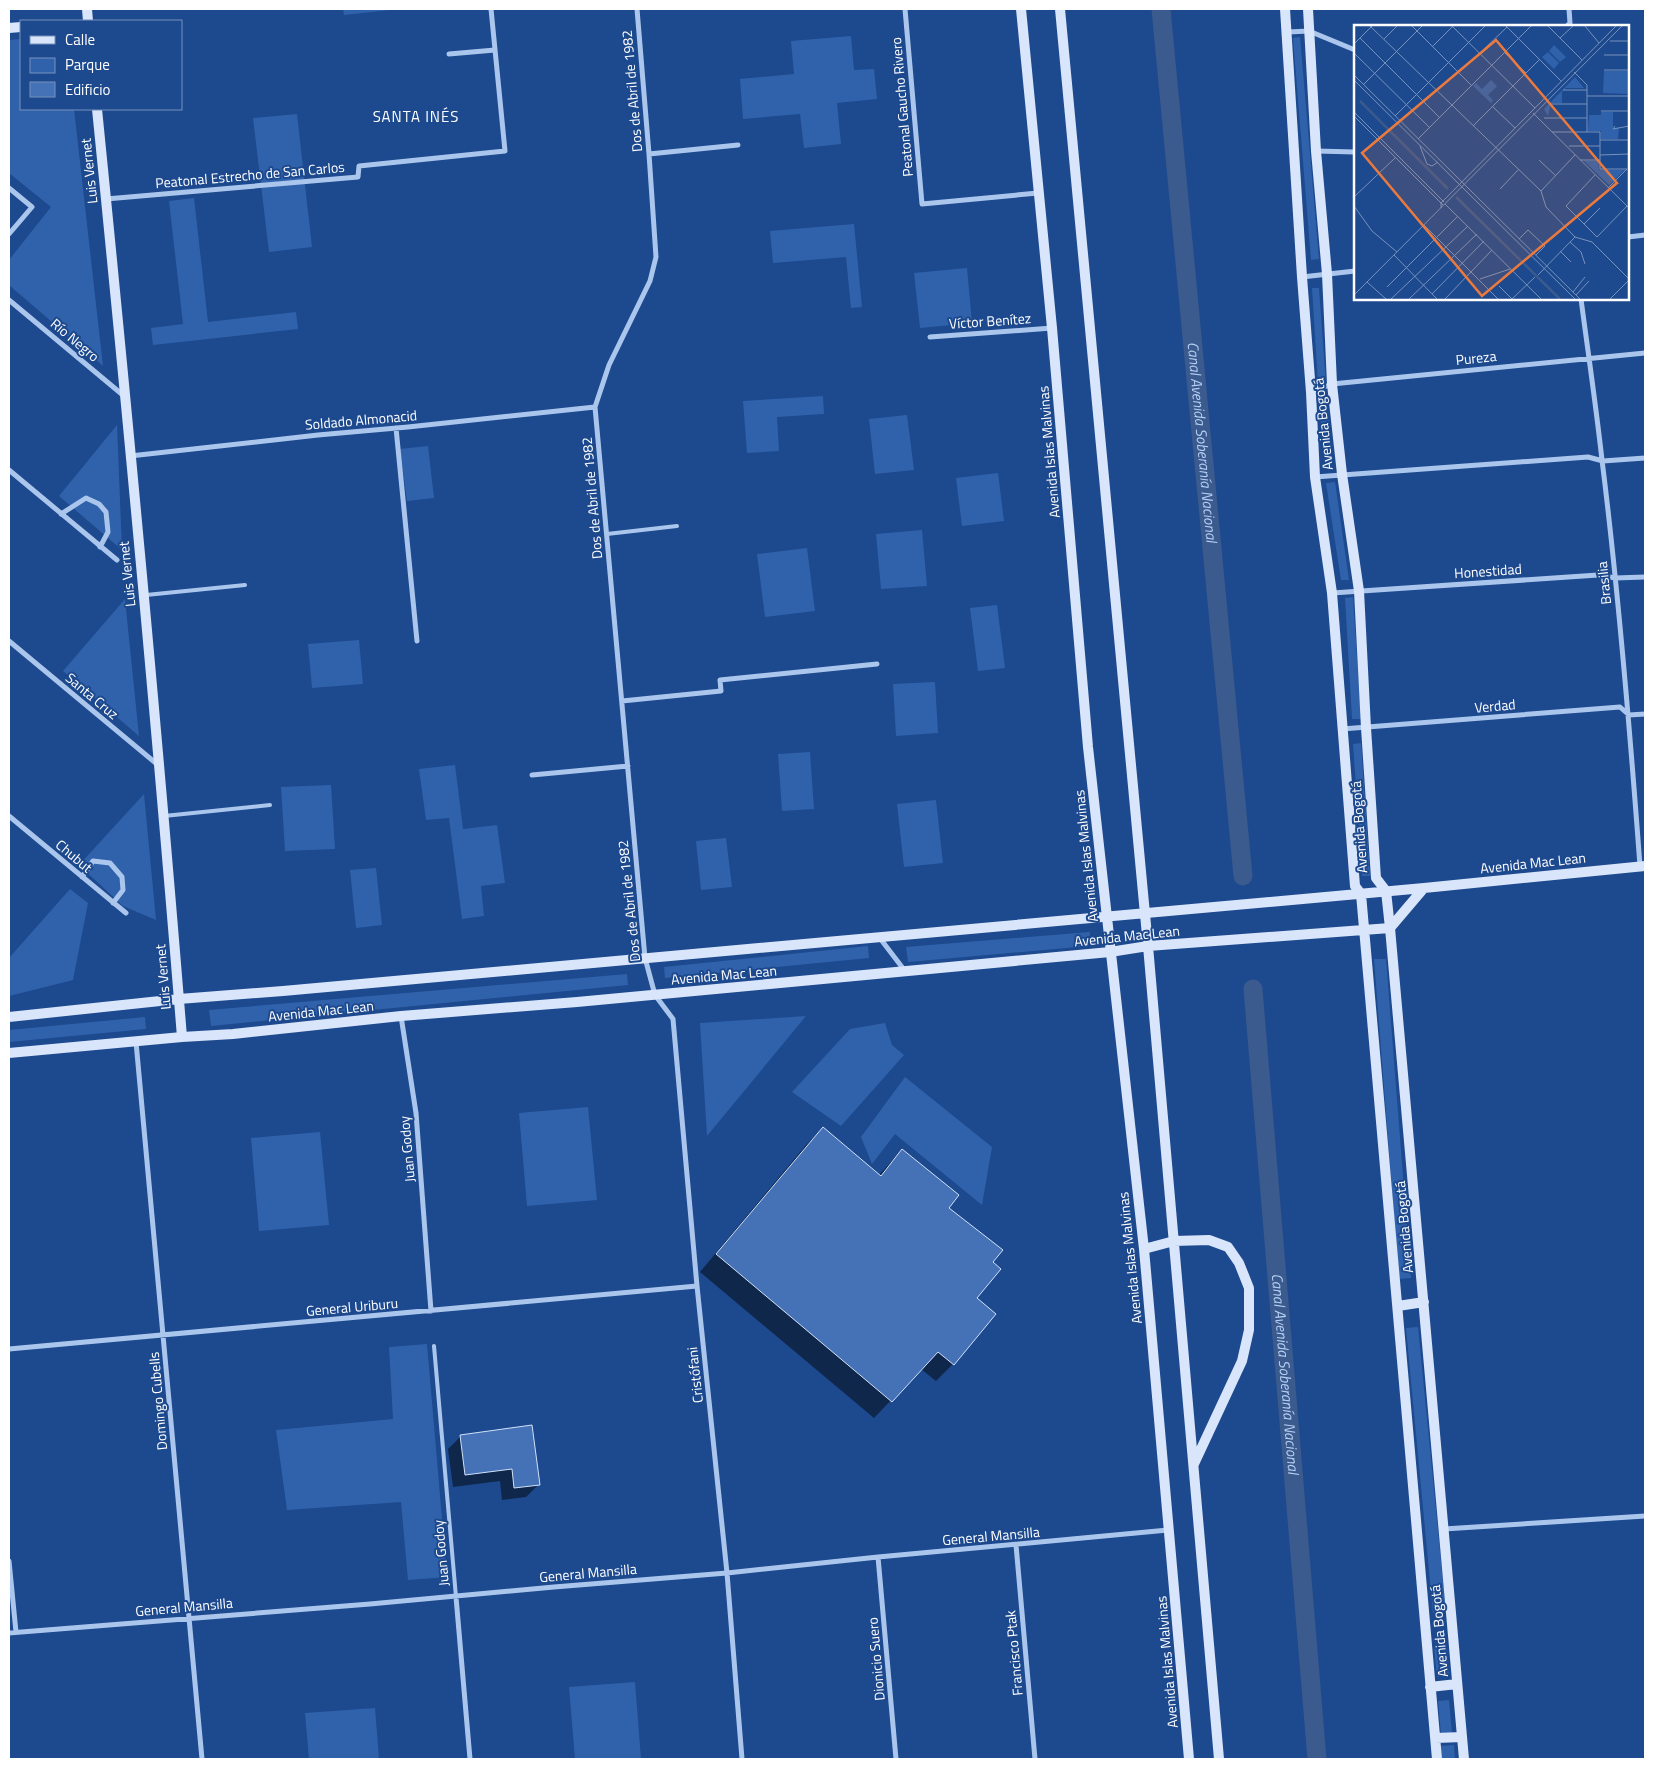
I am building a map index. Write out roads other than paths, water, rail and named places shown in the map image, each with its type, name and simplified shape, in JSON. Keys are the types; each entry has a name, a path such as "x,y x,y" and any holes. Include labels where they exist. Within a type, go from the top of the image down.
{"main road":[{"name":"Avenida Islas Malvinas","path":"1021,9 1052,328 1088,747 1144,1249 1189,1759"},
{"path":"1060,9 1148,946 1219,1759"},
{"name":"Avenida Bogotá","path":"1285,9 1288,32 1315,477 1332,593 1355,886 1361,894 1365,930 1437,1759"},
{"name":"Avenida Bogotá","path":"1308,9 1316,151 1327,274 1332,384 1342,474 1359,591 1376,878 1386,891 1390,928 1464,1759"},
{"name":"Luis Vernet","path":"96,110 126,398 160,767 182,1037"},
{"name":"Avenida Mac Lean","path":"9,1017 179,999 1361,894 1643,866"},
{"path":"1390,928 1424,888"},
{"name":"Avenida Mac Lean","path":"9,1053 233,1034 401,1016 654,995 1110,952 1148,946 1390,928"},
{"path":"1144,1249 1174,1241 1209,1240 1228,1247 1239,1263 1250,1288 1249,1330 1242,1361 1194,1465"},
{"path":"1398,1306 1424,1302"},
{"path":"1430,1687 1457,1684"},
{"path":"1436,1738 1462,1737"}],"street":[{"path":"449,54 495,50 491,9"},
{"name":"Dos de Abril de 1982","path":"637,9 656,257 650,281 609,365 595,407 645,958 654,995"},
{"name":"Peatonal Gaucho Rivero","path":"905,9 922,204 1038,193"},
{"path":"1568,25 1570,23 1569,9"},
{"path":"1288,32 1310,31 1354,50"},
{"name":"Peatonal Estrecho de San Carlos","path":"106,199 358,176 359,166 504,151 495,50"},
{"path":"649,154 738,145"},
{"path":"1316,151 1354,152"},
{"path":"9,188 32,207 9,234"},
{"path":"1629,237 1645,235"},
{"path":"1302,277 1354,271"},
{"name":"Río Negro","path":"9,300 126,398"},
{"name":"Brasilia","path":"1581,300 1615,578 1643,866"},
{"name":"Víctor Benítez","path":"930,337 1052,328"},
{"name":"Pureza","path":"1311,392 1332,384 1645,352"},
{"name":"Soldado Almonacid","path":"130,456 595,407"},
{"path":"396,428 417,641"},
{"path":"1315,477 1588,457 1602,461 1645,458"},
{"path":"9,470 117,560"},
{"path":"61,514 86,498 99,504 106,512 108,532 100,546"},
{"name":"Honestidad","path":"1332,593 1598,575 1615,578 1645,577"},
{"name":"Santa Cruz","path":"9,642 160,767"},
{"path":"622,701 721,691 720,680 877,664"},
{"name":"Verdad","path":"1342,729 1620,707 1629,715 1645,714"},
{"path":"532,775 628,766"},
{"name":"Chubut","path":"9,816 126,913"},
{"path":"82,877 93,861 110,863 122,877 123,890 113,903"},
{"path":"879,937 905,971"},
{"name":"Cristófani","path":"654,995 673,1019 742,1759"},
{"name":"Juan Godoy","path":"401,1016 416,1114 432,1312"},
{"name":"Domingo Cubells","path":"136,1042 202,1759"},
{"name":"General Uriburu","path":"9,1349 432,1312 697,1286"},
{"path":"1444,1529 1645,1516"},
{"name":"General Mansilla","path":"9,1633 456,1597 1168,1530"},
{"name":"Francisco Ptak","path":"1016,1545 1035,1759"},
{"name":"Dionicio Suero","path":"878,1557 896,1759"},
{"path":"9,1561 16,1632"},
{"name":"Juan Godoy","path":"456,1597 470,1759"}],"lane":[{"path":"607,534 677,526"},
{"path":"143,595 246,585"},
{"path":"164,816 270,806"},
{"name":"Juan Godoy","path":"434,1346 456,1597"}],"waterway":[{"name":"Canal Avenida Soberanía Nacional","path":"1161,9 1243,876"},
{"name":"Canal Avenida Soberanía Nacional","path":"1253,989 1317,1759"}],"district":[{"name":"SANTA INÉS","path":"416,117"}]}
